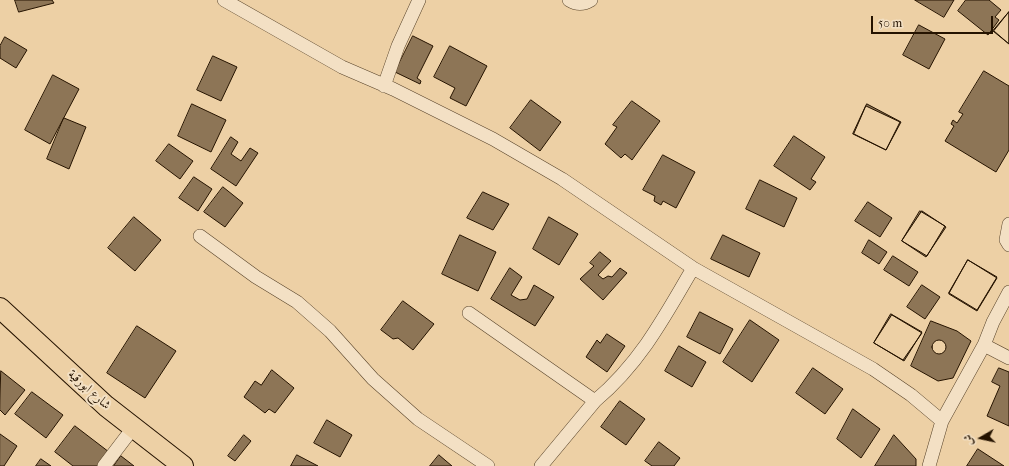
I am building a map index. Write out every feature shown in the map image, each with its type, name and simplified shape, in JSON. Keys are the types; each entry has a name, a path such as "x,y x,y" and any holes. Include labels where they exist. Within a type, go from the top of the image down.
{"main road":[{"name":"شارع ابورقية","path":"0,308 106,406 183,466"}],"street":[{"path":"224,0 342,67 493,139 562,179 693,268 873,369 911,395 942,421"},
{"path":"384,86 398,46 419,0"},
{"path":"569,0 575,4 586,3 591,0"},
{"path":"1009,224 1006,240 1009,245"},
{"path":"200,236 256,277 296,302 330,331 373,379 418,419 454,445 488,466"},
{"path":"541,466 595,401 617,382 643,350 668,312 693,268"},
{"path":"929,466 942,421 984,344 993,322 1009,292"},
{"path":"469,313 595,401"},
{"path":"984,344 1009,358"},
{"path":"104,466 133,428"}],"building":[{"path":"15,0 52,0 54,3 19,12"},
{"path":"915,0 954,0 944,17"},
{"path":"966,0 989,0 1001,10 995,17 999,20 988,35 958,11"},
{"path":"1009,12 1009,44 994,31"},
{"path":"1009,12 1009,44 993,31"},
{"path":"919,25 945,39 929,69 903,55"},
{"path":"413,36 433,46 417,78 421,81 420,84 395,72"},
{"path":"5,37 27,50 16,68 0,58 0,46"},
{"path":"450,46 487,66 466,106 450,98 455,88 434,77"},
{"path":"213,56 237,67 221,101 197,90"},
{"path":"984,71 1009,86 1009,150 996,172 945,141 954,126 951,124 953,120 957,123 963,114 959,112"},
{"path":"53,75 79,89 50,144 25,130"},
{"path":"531,100 561,122 540,151 510,128"},
{"path":"632,101 660,121 632,160 625,154 621,158 605,144 617,127 613,125"},
{"path":"192,104 226,120 211,152 178,136"},
{"path":"867,104 901,122 886,150 854,134"},
{"path":"866,106 900,122 886,150 853,134"},
{"path":"64,118 86,127 69,169 47,159"},
{"path":"794,136 825,157 811,179 816,182 810,190 774,166"},
{"path":"231,137 238,142 231,154 241,161 250,148 258,153 236,186 211,169"},
{"path":"169,144 193,161 180,179 156,161"},
{"path":"663,155 695,172 676,208 663,201 661,205 654,201 655,196 643,190"},
{"path":"194,177 212,189 198,211 179,198"},
{"path":"760,180 797,198 784,227 746,209"},
{"path":"223,187 243,203 225,227 204,212"},
{"path":"483,192 509,204 493,230 467,218"},
{"path":"868,202 892,218 880,237 855,221"},
{"path":"920,211 945,226 927,256 902,241"},
{"path":"922,211 946,227 926,257 902,241"},
{"path":"134,217 161,240 135,271 108,248"},
{"path":"549,217 578,234 559,265 533,249"},
{"path":"460,235 496,252 478,291 442,274"},
{"path":"723,235 760,253 749,277 711,259"},
{"path":"869,240 887,252 879,264 862,253"},
{"path":"600,252 611,261 598,275 603,279 608,276 612,277 620,268 627,273 603,300 580,279 594,266 590,263"},
{"path":"893,256 918,272 909,286 884,270"},
{"path":"968,260 997,278 977,311 949,294"},
{"path":"968,260 997,277 977,310 949,293"},
{"path":"510,268 522,277 511,295 520,300 527,299 534,285 554,297 535,326 491,299"},
{"path":"922,285 940,297 925,319 907,307"},
{"path":"403,301 434,324 413,350 398,338 393,339 381,330"},
{"path":"700,312 733,329 720,354 687,337"},
{"path":"891,314 922,332 904,361 874,343"},
{"path":"892,315 922,333 903,360 874,343"},
{"path":"750,320 779,340 752,382 723,362"},
{"path":"931,321 957,331 971,341 953,378 938,381 911,366"},
{"path":"137,326 176,351 145,398 107,373"},
{"path":"607,334 625,346 607,372 586,357 597,340 600,343"},
{"path":"936,340 942,340 946,344 946,350 942,354 936,354 932,350 932,344"},
{"path":"679,346 706,362 692,387 665,371"},
{"path":"813,368 843,389 825,414 796,393"},
{"path":"999,368 1009,372 1009,426 987,416 1000,386 992,382"},
{"path":"272,370 294,388 275,413 269,409 265,413 244,397 255,381 261,385"},
{"path":"1,371 25,390 5,415 0,410"},
{"path":"32,392 63,415 46,438 15,414"},
{"path":"620,401 645,419 626,445 601,427"},
{"path":"853,409 880,429 861,458 837,439"},
{"path":"327,420 352,435 340,457 314,443"},
{"path":"75,426 109,452 98,466 73,466 55,452"},
{"path":"0,434 17,446 4,466 0,466"},
{"path":"244,435 251,441 235,461 228,456"},
{"path":"894,435 916,459 916,466 875,466"},
{"path":"659,442 680,458 674,466 652,466 645,461"},
{"path":"978,449 1004,466 967,466"},
{"path":"297,455 318,466 291,466"},
{"path":"439,455 452,466 430,466"},
{"path":"121,456 134,466 114,466"},
{"path":"41,459 51,466 36,466"}]}
